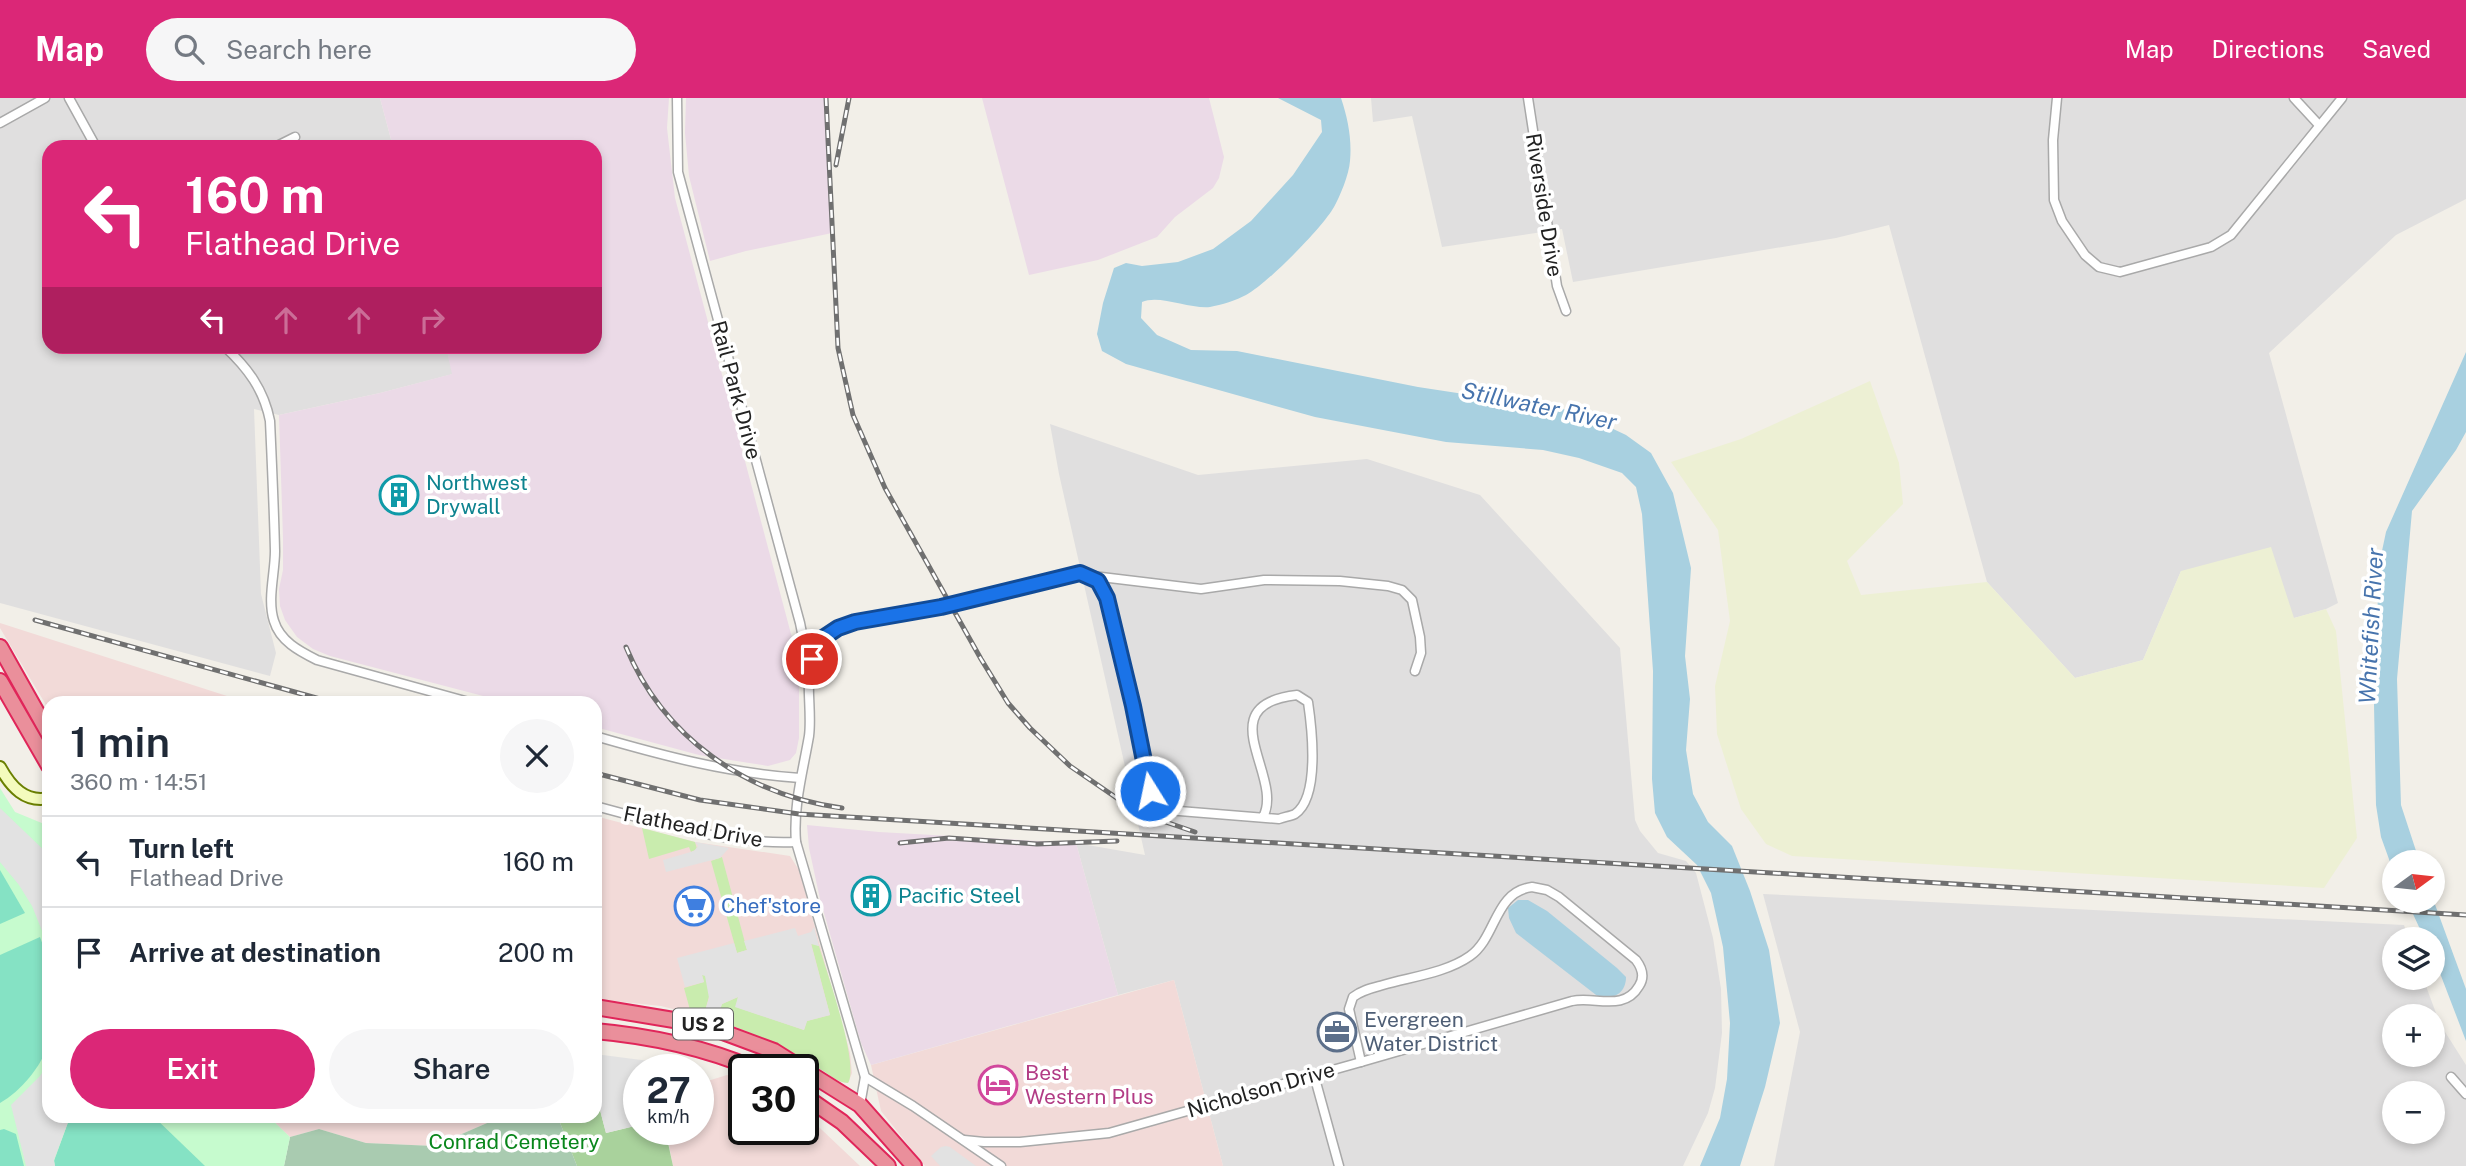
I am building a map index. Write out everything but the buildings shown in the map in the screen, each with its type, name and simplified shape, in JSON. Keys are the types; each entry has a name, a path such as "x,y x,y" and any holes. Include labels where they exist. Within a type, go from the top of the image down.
{"highway":[{"path":"0,647 42,722"},
{"path":"0,681 42,754"},
{"name":"US 2","path":"602,1008 704,1024 774,1052 860,1105 914,1166"},
{"name":"US 2","path":"602,1032 677,1043 728,1058"},
{"path":"819,1106 842,1122 888,1166"}],"street":[{"path":"0,123 45,98"},
{"path":"69,98 92,140"},
{"name":"Rail Park Drive","path":"677,98 678,172 807,651 810,680"},
{"name":"Riverside Drive","path":"1528,98 1557,286 1566,311"},
{"path":"2057,98 2053,140 2054,200 2062,221 2085,256 2099,267 2120,272 2211,247 2231,235 2342,98"},
{"path":"2294,98 2319,125"},
{"path":"289,140 295,137"},
{"path":"231,354 255,380 270,421 275,553 271,606 280,633 302,653 317,660 447,696"},
{"path":"1080,573 1201,589 1264,580 1340,581 1402,590 1412,600 1414,608 1421,653 1415,671"},
{"path":"1080,573 1098,581 1107,598 1150,791 1157,804 1167,810 1279,819 1295,814 1307,800 1311,782 1308,702 1297,695 1283,696 1267,702 1257,715 1252,729 1255,751 1269,798 1263,817"},
{"name":"Flathead Drive","path":"602,808 676,828 732,839 796,842 800,778 809,735 812,659 820,640 838,628 855,622 930,609 1080,573"},
{"path":"602,738 683,761 758,775 800,778"},
{"path":"0,768 15,789 25,796 42,799"},
{"path":"796,842 865,1077 860,1105"},
{"name":"Nicholson Drive","path":"955,1136 970,1142 1020,1142 1109,1133 1361,1062 1572,1001 1622,1000 1639,987 1641,967 1632,955 1553,893 1538,887 1520,890 1505,902 1482,943 1467,958 1444,968 1362,991 1353,997 1349,1009 1361,1062"},
{"path":"1314,1075 1339,1166"},
{"path":"865,1077 913,1105 1001,1166"},
{"path":"2451,1077 2466,1094"}],"shaded area":[{"path":"0,98 380,98 391,140 42,140 42,354 448,354 453,374 279,415 254,409 261,594 276,653 270,676 0,603"},
{"path":"380,98 669,98 667,128 675,198 799,664 799,738 796,753 790,760 768,766 699,755 602,729 602,696 483,696 330,656 313,649 297,637 285,620 280,606 279,589 283,570 283,538 279,415 452,374 448,354 602,354 602,140 391,140"},
{"path":"686,98 826,98 832,233 710,261 689,176 685,133"},
{"path":"982,98 1209,98 1224,157 1219,178 1213,188 1175,217 1157,237 1098,260 1029,275"},
{"path":"1371,98 2466,98 2466,199 2396,235 2269,353 2338,603 2294,618 2181,571 2143,660 2075,678 1987,582 1889,225 1836,238 1573,282 1562,229 1442,247 1412,116 1373,122"},
{"path":"1050,424 1198,475 1367,459 1480,495 1620,648 1635,820 1640,831 1658,853 1686,861 1696,873 1713,938 1721,989 1722,1033 1715,1088 1708,1113 1683,1166 1223,1166 1174,980 1118,995 1076,843 1145,855"},
{"path":"0,623 227,696 42,696 42,698 0,628"},
{"path":"0,808 42,848 42,931 32,906 0,862"},
{"path":"602,818 695,842 790,856 799,870 850,1053 852,1073 848,1083 841,1082 819,1068 819,1054 795,1054 720,1021 661,1006 602,1000"},
{"path":"807,825 879,832 1076,843 1118,995 871,1065 861,1043 820,899"},
{"path":"695,842 729,848 720,858 666,872 663,860 694,851 698,846"},
{"path":"1763,894 2404,925 2405,927 2382,927 2382,990 2427,990 2433,1004 2382,1004 2382,1067 2445,1067 2445,1032 2466,1065 2466,1166 1774,1166 1800,1032"},
{"path":"814,927 819,946 811,944 830,1015 807,1021 804,1030 735,1007 738,997 722,1004 718,1015 720,1021 699,1015 705,1011 709,998 705,976 702,975 704,982 685,987 677,958 734,943 737,953 747,950 744,941 795,928 798,936 811,932"},
{"path":"1174,980 1223,1166 925,1166 881,1111 871,1065"},
{"path":"602,1055 623,1058 623,1129 606,1133 602,1118"},
{"path":"42,1073 42,1123 68,1123 54,1160 55,1166 26,1166 11,1105"},
{"path":"728,1075 728,1145 819,1145 819,1127 860,1166 673,1166 669,1145 714,1145 714,1079"},
{"path":"275,1123 487,1123 434,1146 366,1143 319,1129 290,1137"},
{"path":"946,1146 976,1166 940,1166 931,1156"}],"green space":[{"path":"1870,381 1899,463 1903,504 1847,561 1861,595 1987,582 2075,678 2143,660 2181,571 2271,547 2294,618 2326,609 2336,631 2357,838 2324,888 1792,856 1766,844 1741,809 1717,734 1715,686 1730,621 1718,530 1671,462 1741,439"},
{"path":"0,788 15,812 42,823 42,1123 275,1123 290,1137 284,1166 0,1166"},
{"path":"642,828 695,842 697,849 691,852 689,847 649,859"},
{"path":"722,857 747,950 737,953 711,861"},
{"path":"0,870 25,913 0,924"},
{"path":"40,937 42,1059 15,1092 0,1103 0,955"},
{"path":"811,943 819,946 841,1017 850,1057 848,1083 837,1080 819,1068 819,1054 795,1054 720,1021 718,1015 722,1004 738,997 736,1007 804,1030 807,1021 830,1015"},
{"path":"705,974 710,993 705,1011 698,1015 690,1010 684,988 704,982 702,975"},
{"path":"602,1118 606,1133 623,1129 623,1145 668,1145 673,1166 577,1166 560,1123 602,1123"},
{"path":"68,1123 160,1123 205,1166 55,1166 54,1161"},
{"name":"Conrad Cemetery","path":"487,1123 560,1123 577,1166 284,1166 290,1137 319,1129 366,1143 434,1146"},
{"path":"0,1130 16,1134 24,1166 0,1166"}],"water":[{"name":"Stillwater River","path":"1278,98 1341,98 1349,129 1350,161 1346,179 1334,207 1293,255 1267,280 1246,295 1210,307 1149,300 1142,302 1141,318 1157,335 1191,350 1237,351 1418,387 1575,411 1626,435 1651,453 1673,493 1691,568 1685,656 1690,699 1686,750 1693,794 1708,822 1732,846 1750,891 1769,950 1780,1023 1765,1087 1740,1166 1700,1166 1720,1118 1727,1079 1730,1023 1723,947 1711,893 1697,865 1667,837 1655,813 1652,779 1653,671 1642,514 1636,487 1622,473 1579,458 1543,450 1446,442 1315,417 1126,364 1102,351 1097,334 1114,268 1126,263 1142,266 1178,262 1213,249 1251,221 1293,175 1322,132 1321,120"},
{"path":"2466,352 2466,432 2412,511 2397,679 2401,805 2416,850 2386,850 2376,805 2374,705 2379,565 2386,532"},
{"path":"1518,900 1528,900 1547,911 1617,968 1626,977 1621,991 1614,996 1600,998 1516,933 1508,908"},
{"path":"2413,914 2438,914 2443,927 2419,927"},
{"path":"2445,932 2466,989 2466,1041 2445,986"}],"railway":[{"path":"826,98 838,348 853,415 885,488 981,659 1008,703 1030,728 1070,766 1124,803 1154,818 1195,832"},
{"path":"836,165 849,98"},
{"path":"35,620 309,696"},
{"path":"626,647 642,679 662,708 685,734 712,756 741,775 773,790 842,808"},
{"path":"602,775 700,800 799,814 2466,915"},
{"path":"900,843 949,838 1037,844 1117,841"}],"place":[{"name":"Northwest Drywall","path":"399,495"},
{"name":"Pacific Steel","path":"871,896"},
{"name":"Chef'store","path":"694,906"},
{"name":"Evergreen Water District","path":"1337,1032"},
{"name":"Best Western Plus","path":"998,1085"}],"route":[{"path":"812,659 820,640 838,628 855,622 941,607 984,594 1080,573 1098,581 1107,598 1150,791"}],"water label":[{"name":"Whitefish River","path":"2371,626"}]}
